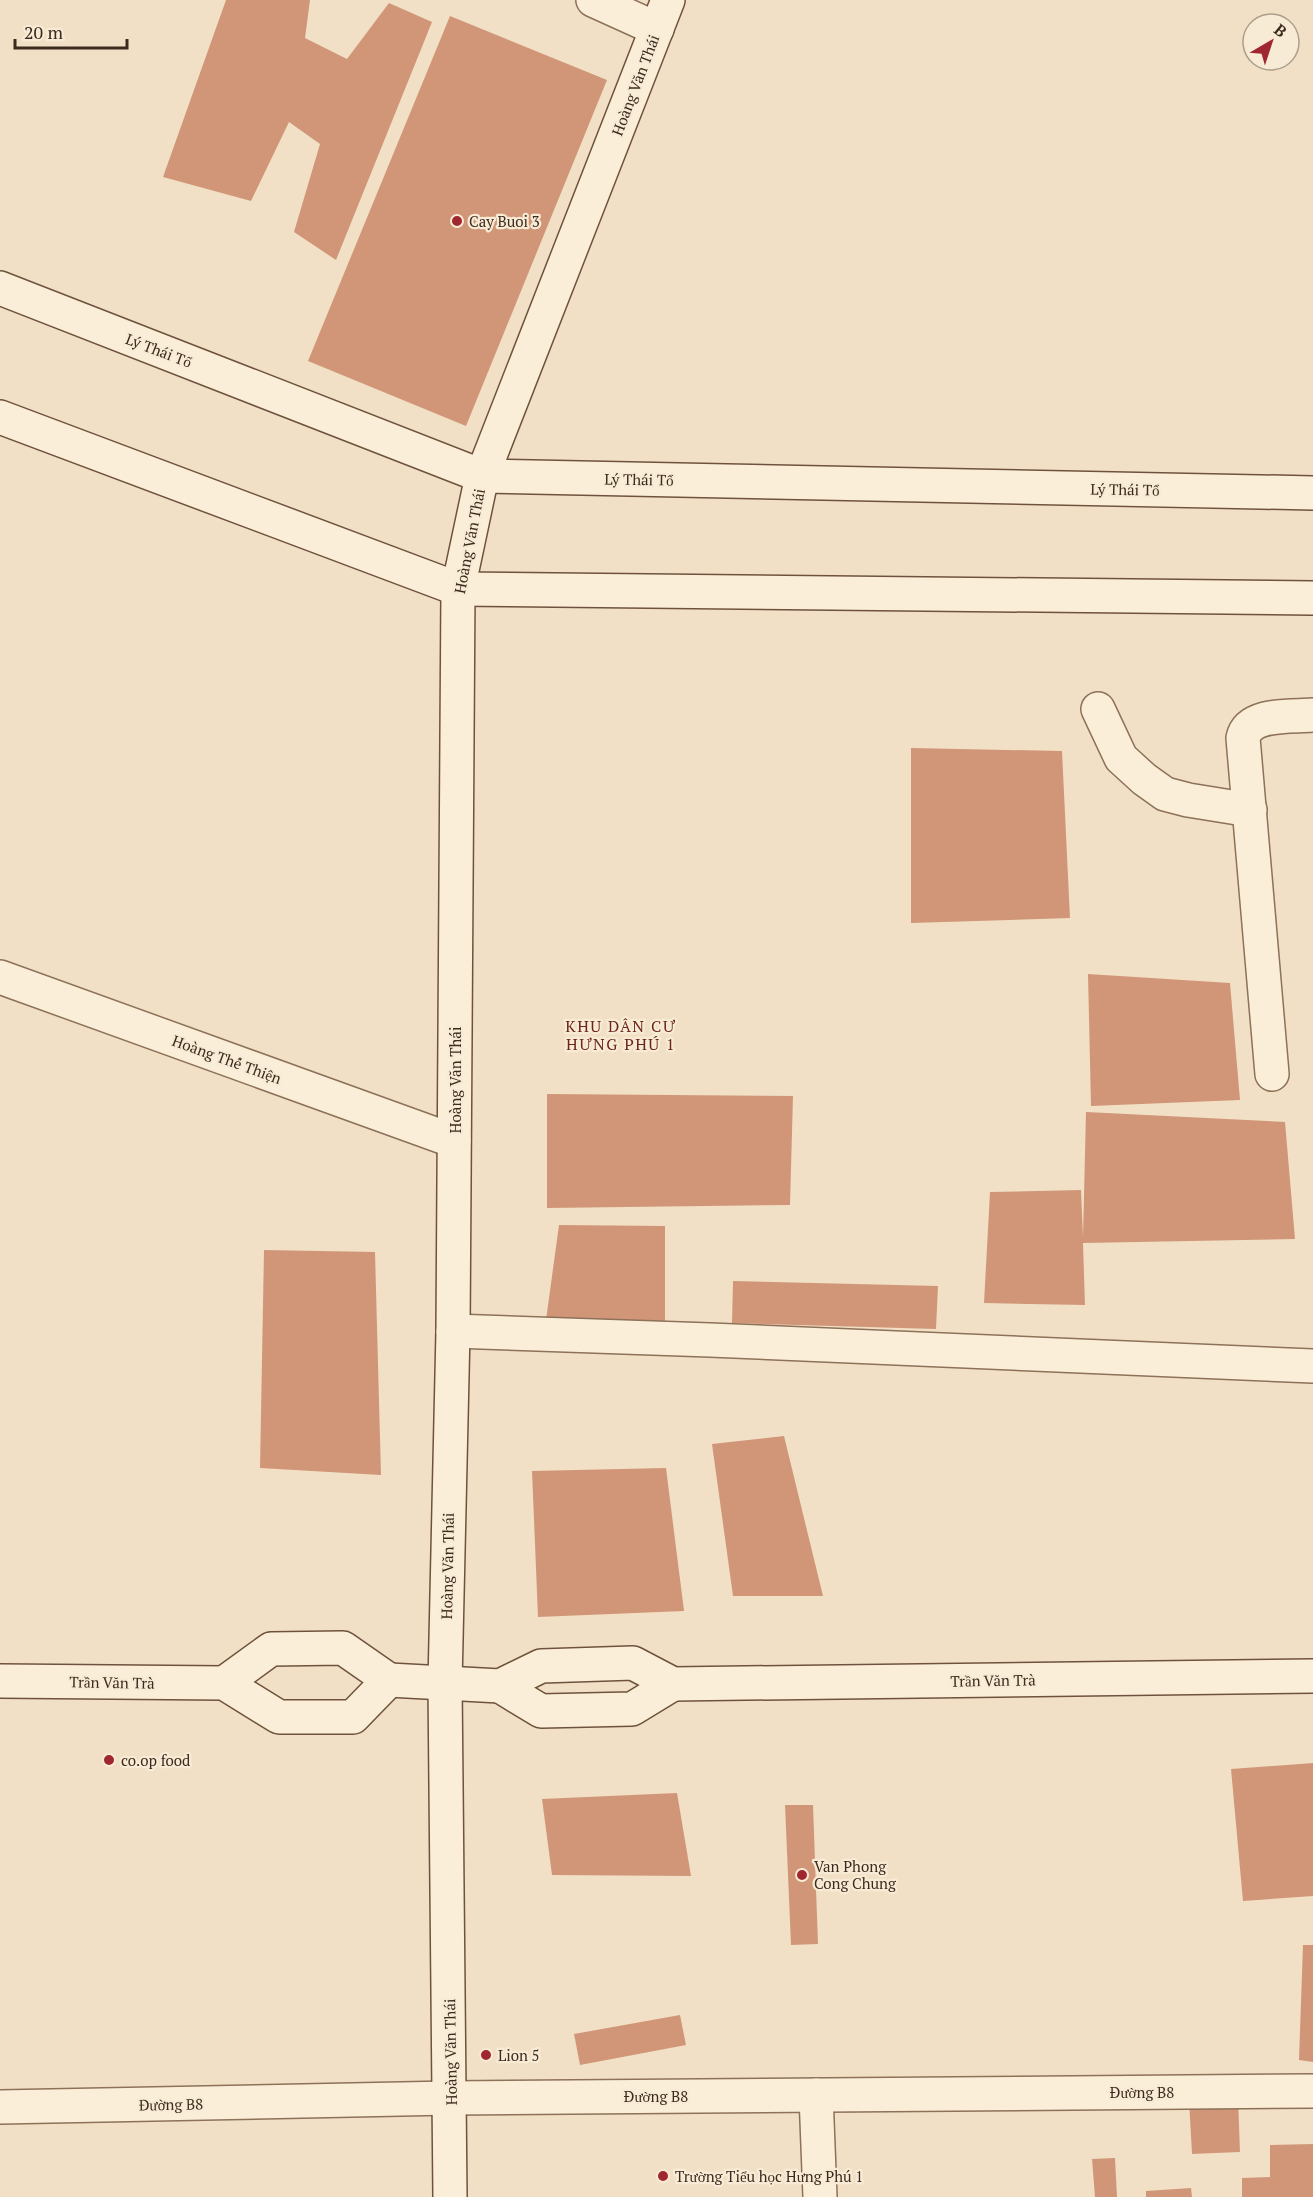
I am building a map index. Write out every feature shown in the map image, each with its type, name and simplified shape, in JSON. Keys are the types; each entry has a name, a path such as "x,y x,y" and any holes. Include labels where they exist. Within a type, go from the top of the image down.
{"street":[{"path":"593,0 662,15"},
{"name":"Hoàng Văn Thái","path":"450,2197 445,1683 453,1331 458,589 482,476 662,15"},
{"name":"Lý Thái Tổ","path":"0,288 482,476 1313,493"},
{"path":"0,417 458,589 1313,598"},
{"path":"1098,710 1121,758 1165,794 1250,810"},
{"path":"1272,1074 1243,738 1245,730 1252,723 1313,716"},
{"name":"Hoàng Thế Thiện","path":"0,977 454,1141"},
{"path":"453,1331 1313,1366"},
{"path":"389,1680 353,1717 279,1717 225,1683 271,1649 343,1648 389,1680 500,1686 541,1711 632,1709 673,1684"},
{"name":"Trần Văn Trà","path":"500,1686 541,1666 633,1663 673,1684 1313,1676"},
{"name":"Trần Văn Trà","path":"0,1681 225,1683"},
{"name":"Đường B8","path":"0,2107 450,2098 1313,2091"},
{"path":"816,2095 820,2197"}],"building":[{"path":"226,0 310,0 305,38 347,59 389,3 432,22 336,260 294,232 320,144 289,122 251,201 163,177"},
{"name":"Cay Buoi 3","path":"450,16 607,80 466,426 308,361"},
{"path":"911,748 1062,751 1070,918 911,923"},
{"path":"1088,974 1230,983 1240,1100 1091,1106"},
{"path":"547,1094 793,1096 790,1205 547,1208"},
{"path":"1086,1112 1285,1122 1295,1239 1083,1243 1085,1305 984,1303 990,1192 1081,1190 1083,1237"},
{"path":"559,1225 665,1226 665,1321 546,1320"},
{"path":"264,1250 375,1252 381,1475 260,1468"},
{"path":"733,1281 938,1286 936,1329 732,1323"},
{"path":"784,1436 823,1596 733,1596 712,1444"},
{"path":"666,1468 684,1611 538,1617 532,1471"},
{"path":"1313,1763 1313,1896 1243,1901 1231,1769"},
{"path":"677,1793 691,1876 552,1875 542,1799"},
{"name":"Van Phong Cong Chung","path":"785,1805 813,1805 818,1944 791,1945"},
{"path":"1303,1945 1313,1945 1313,2062 1299,2060"},
{"path":"680,2015 686,2045 580,2065 574,2034"},
{"path":"1238,2098 1240,2152 1192,2154 1189,2100"},
{"path":"1313,2144 1313,2197 1242,2197 1242,2178 1270,2177 1270,2145"},
{"path":"1115,2158 1117,2197 1095,2197 1092,2159"},
{"path":"1191,2188 1192,2197 1146,2197 1146,2191"}],"place":[{"name":"Cay Buoi 3","path":"457,221"},
{"name":"co.op food","path":"109,1760"},
{"name":"Van Phong Cong Chung","path":"802,1875"},
{"name":"Lion 5","path":"486,2055"},
{"name":"Trường Tiểu học Hưng Phú 1","path":"663,2176"}],"district":[{"name":"KHU DÂN CƯ HƯNG PHÚ 1","path":"621,1035"}]}
